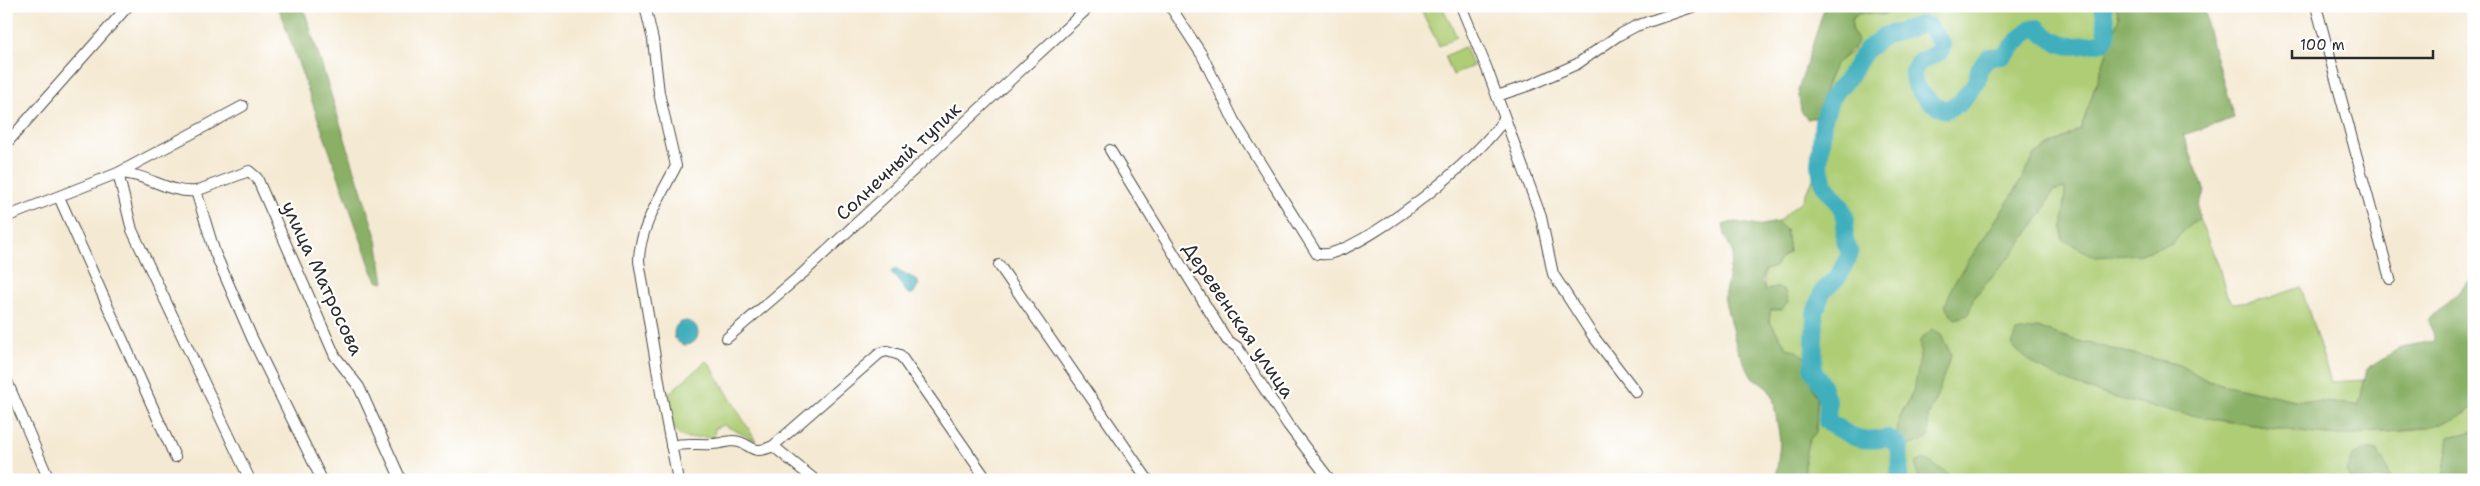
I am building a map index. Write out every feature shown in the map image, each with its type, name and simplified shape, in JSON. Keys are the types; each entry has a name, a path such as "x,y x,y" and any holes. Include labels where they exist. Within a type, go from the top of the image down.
{"street":[{"path":"6,144 128,6"},
{"path":"645,6 653,40 659,93 676,166 647,224 639,251 678,480"},
{"name":"Солнечный тупик","path":"727,338 804,273 1090,6"},
{"path":"1170,6 1202,55 1234,121 1316,254 1331,254 1371,234 1429,193 1479,149 1504,120"},
{"path":"1461,6 1497,96 1504,120 1541,217 1553,274 1593,336 1636,392"},
{"path":"1497,96 1530,85 1577,64 1619,35 1636,26 1695,6"},
{"path":"2316,6 2390,279"},
{"path":"6,217 118,173 243,106"},
{"name":"Деревенская улица","path":"1110,150 1227,340 1237,347 1288,425 1330,480"},
{"name":"улица Матросова","path":"118,173 132,173 184,193 196,191 249,171 258,178 335,356 359,387 401,480"},
{"path":"118,173 132,230 250,480"},
{"path":"196,191 215,253 229,287 322,480"},
{"path":"58,196 175,458"},
{"path":"999,265 1148,480"},
{"path":"671,446 684,442 714,444 733,441 745,443 754,450 761,451 773,446 880,353 891,352 900,355 987,480"},
{"path":"6,379 48,480"},
{"path":"773,446 814,480"}],"green space":[{"path":"278,6 303,6 377,240 384,282 378,282 372,271"},
{"path":"1434,6 1442,6 1457,37 1439,46 1422,12"},
{"path":"1825,6 1907,6 1882,15 1860,12 1852,19 1852,30 1858,41 1834,66 1817,117 1807,119 1801,111 1798,90"},
{"path":"1907,6 2116,6 2119,17 2081,128 2035,155 1976,254 1955,319 1968,314 1974,297 2018,247 2042,213 2052,191 2066,187 2063,206 2140,254 2173,243 2184,230 2199,219 2219,267 2227,297 2233,303 2266,299 2301,287 2331,382 2365,380 2359,405 2294,400 2208,381 2180,365 2078,341 2037,328 2216,420 2328,435 2419,430 2465,414 2474,406 2474,431 2449,437 2443,480 2390,480 2385,464 2346,471 2352,480 1952,480 1946,472 1917,474 1922,480 1804,480 1806,451 1809,440 1816,432 1817,399 1809,378 1810,368 1797,351 1787,348 1769,320 1770,313 1764,284 1765,270 1775,267 1781,258 1789,252 1786,230 1778,222 1803,199 1813,179 1818,106 1835,64 1853,51 1852,20 1860,12 1882,15","holes":["1941,335 1951,354 1928,416 1902,411 1915,386 1921,340"]},
{"path":"2116,6 2205,6 2208,31 2234,118 2183,135 2205,191 2198,205 2199,219 2184,230 2173,243 2141,254 2095,257 2062,239 2065,188 2053,191 2042,213 2018,247 1974,297 1968,315 1955,319 1945,306 1953,284 2014,193 2035,155 2081,128 2119,17"},
{"path":"1464,47 1473,66 1453,75 1445,56"},
{"path":"1736,222 1757,226 1778,222 1786,230 1789,252 1781,258 1775,267 1765,270 1761,282 1765,291 1775,287 1785,291 1788,302 1782,310 1771,310 1769,320 1787,348 1797,351 1806,358 1810,368 1809,378 1817,399 1816,432 1809,440 1806,451 1804,480 1776,480 1780,441 1773,397 1768,389 1751,376 1737,349 1724,297 1733,254 1725,235 1723,224"},
{"path":"2474,276 2474,406 2450,420 2423,428 2333,435 2306,433 2169,411 2094,391 2061,378 2033,363 2012,345 2017,332 2037,328 2078,341 2180,365 2208,381 2294,400 2359,405 2367,369 2401,347 2434,341 2429,320"},
{"path":"1932,329 1941,335 1951,354 1928,416 1929,437 1910,446 1900,441 1897,426 1915,385 1920,360 1920,340"},
{"path":"706,361 756,441 724,425 715,428 714,438 688,438 676,432 667,405 667,395"},
{"path":"2474,431 2474,480 2443,480 2449,437"},
{"path":"2363,450 2376,450 2385,464 2390,480 2352,480 2346,472 2352,457"},
{"path":"1924,459 1946,472 1952,480 1922,480 1917,474 1916,463"}],"water":[{"path":"895,268 917,280 919,284 913,294 908,294 891,272"},
{"path":"686,321 691,322 697,328 697,338 691,344 686,345 681,344 675,338 674,333 675,328 681,322"}],"waterway":[{"path":"1899,480 1900,447 1889,438 1870,440 1856,438 1827,421 1828,403 1822,385 1813,370 1815,313 1822,292 1838,277 1850,254 1844,238 1846,219 1841,206 1824,185 1819,165 1823,122 1831,98 1848,78 1866,50 1884,36 1921,25 1928,26 1942,44 1941,51 1920,62 1914,69 1915,84 1925,97 1945,110 1960,103 1977,81 1979,69 1989,57 2003,56 2030,29 2038,28 2053,40 2068,46 2103,42 2107,35 2103,6"}]}
